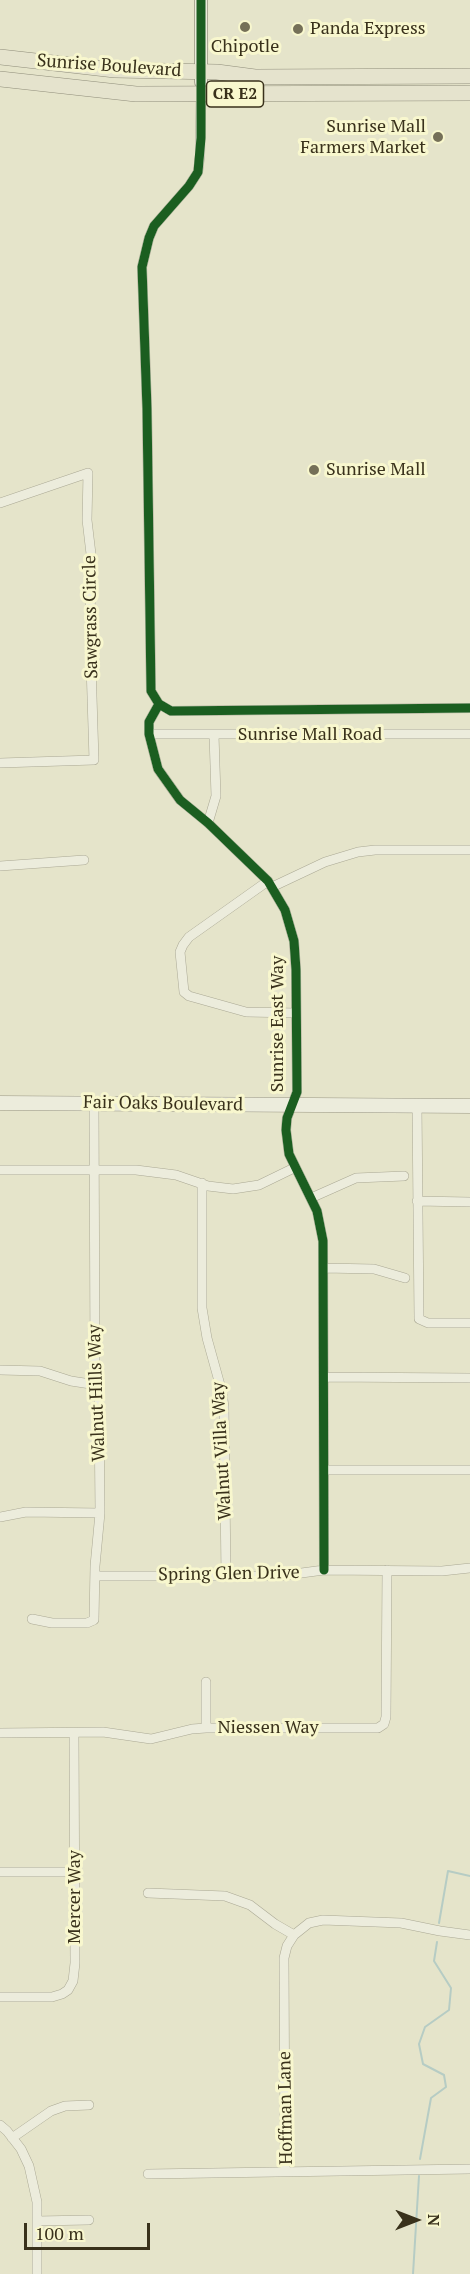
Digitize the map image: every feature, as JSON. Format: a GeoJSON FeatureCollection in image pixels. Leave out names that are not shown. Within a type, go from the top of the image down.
{"type":"FeatureCollection","features":[{"type":"Feature","properties":{"kind":"main road","name":"Sunrise Boulevard"},"geometry":{"type":"LineString","coordinates":[[0,57],[115,70],[201,83],[470,93]]}},
{"type":"Feature","properties":{"kind":"main road","name":"Sunrise Boulevard"},"geometry":{"type":"LineString","coordinates":[[0,79],[136,94],[201,83],[218,72],[255,77],[470,76]]}},
{"type":"Feature","properties":{"kind":"main road","name":"Fair Oaks Boulevard"},"geometry":{"type":"LineString","coordinates":[[0,1103],[470,1106]]}},
{"type":"Feature","properties":{"kind":"street"},"geometry":{"type":"LineString","coordinates":[[201,0],[198,172],[189,186],[154,226],[142,267],[152,691],[159,704],[171,711],[470,708]]}},
{"type":"Feature","properties":{"kind":"street","name":"Sawgrass Circle"},"geometry":{"type":"LineString","coordinates":[[0,503],[88,473],[87,520],[91,554],[90,633],[94,760],[0,763]]}},
{"type":"Feature","properties":{"kind":"street"},"geometry":{"type":"LineString","coordinates":[[149,734],[150,717],[159,704]]}},
{"type":"Feature","properties":{"kind":"street","name":"Sunrise Mall Road"},"geometry":{"type":"LineString","coordinates":[[149,734],[470,734]]}},
{"type":"Feature","properties":{"kind":"street","name":"Sunrise East Way"},"geometry":{"type":"LineString","coordinates":[[149,734],[158,769],[180,800],[208,822],[270,884],[285,910],[294,941],[297,1092],[287,1118],[286,1130],[289,1154],[294,1168],[311,1198],[321,1226],[324,1268],[324,1570]]}},
{"type":"Feature","properties":{"kind":"street"},"geometry":{"type":"LineString","coordinates":[[208,822],[216,796],[214,735]]}},
{"type":"Feature","properties":{"kind":"street"},"geometry":{"type":"LineString","coordinates":[[296,1013],[246,1012],[189,996],[184,992],[180,952],[183,945],[189,937],[270,884],[325,862],[358,852],[375,850],[470,850]]}},
{"type":"Feature","properties":{"kind":"street"},"geometry":{"type":"LineString","coordinates":[[0,866],[84,860]]}},
{"type":"Feature","properties":{"kind":"street","name":"Walnut Hills Way"},"geometry":{"type":"LineString","coordinates":[[32,1619],[52,1623],[87,1623],[94,1620],[100,1513],[95,1358],[94,1103]]}},
{"type":"Feature","properties":{"kind":"street"},"geometry":{"type":"LineString","coordinates":[[417,1106],[419,1319],[428,1323],[470,1323]]}},
{"type":"Feature","properties":{"kind":"street"},"geometry":{"type":"LineString","coordinates":[[0,1170],[156,1171],[220,1188],[247,1188],[294,1168]]}},
{"type":"Feature","properties":{"kind":"street"},"geometry":{"type":"LineString","coordinates":[[311,1198],[356,1178],[404,1176]]}},
{"type":"Feature","properties":{"kind":"street","name":"Walnut Villa Way"},"geometry":{"type":"LineString","coordinates":[[202,1183],[202,1308],[224,1407],[226,1576]]}},
{"type":"Feature","properties":{"kind":"street"},"geometry":{"type":"LineString","coordinates":[[417,1201],[470,1202]]}},
{"type":"Feature","properties":{"kind":"street"},"geometry":{"type":"LineString","coordinates":[[324,1268],[374,1269],[405,1278]]}},
{"type":"Feature","properties":{"kind":"street"},"geometry":{"type":"LineString","coordinates":[[0,1370],[40,1371],[71,1381],[97,1385]]}},
{"type":"Feature","properties":{"kind":"street"},"geometry":{"type":"LineString","coordinates":[[324,1377],[470,1378]]}},
{"type":"Feature","properties":{"kind":"street"},"geometry":{"type":"LineString","coordinates":[[325,1470],[470,1470]]}},
{"type":"Feature","properties":{"kind":"street"},"geometry":{"type":"LineString","coordinates":[[0,1517],[26,1512],[100,1513]]}},
{"type":"Feature","properties":{"kind":"street","name":"Spring Glen Drive"},"geometry":{"type":"LineString","coordinates":[[95,1576],[279,1576],[324,1570],[470,1568]]}},
{"type":"Feature","properties":{"kind":"street","name":"Niessen Way"},"geometry":{"type":"LineString","coordinates":[[0,1733],[103,1731],[151,1739],[206,1728],[378,1728],[384,1724],[386,1717],[387,1570]]}},
{"type":"Feature","properties":{"kind":"street"},"geometry":{"type":"LineString","coordinates":[[206,1683],[206,1728]]}},
{"type":"Feature","properties":{"kind":"street","name":"Mercer Way"},"geometry":{"type":"LineString","coordinates":[[0,1997],[52,1997],[68,1990],[73,1981],[75,1963],[74,1733]]}},
{"type":"Feature","properties":{"kind":"street"},"geometry":{"type":"LineString","coordinates":[[0,1872],[75,1872]]}},
{"type":"Feature","properties":{"kind":"street"},"geometry":{"type":"LineString","coordinates":[[148,1893],[225,1896],[250,1905],[294,1935],[309,1923],[323,1920],[401,1923],[470,1935]]}},
{"type":"Feature","properties":{"kind":"street","name":"Hoffman Lane"},"geometry":{"type":"LineString","coordinates":[[294,1935],[287,1946],[284,1958],[285,2172],[470,2169]]}},
{"type":"Feature","properties":{"kind":"street"},"geometry":{"type":"LineString","coordinates":[[12,2138],[51,2111],[65,2106],[89,2105]]}},
{"type":"Feature","properties":{"kind":"street"},"geometry":{"type":"LineString","coordinates":[[0,2125],[12,2138],[29,2166],[35,2188],[37,2274]]}},
{"type":"Feature","properties":{"kind":"street"},"geometry":{"type":"LineString","coordinates":[[148,2174],[285,2172]]}},
{"type":"Feature","properties":{"kind":"street"},"geometry":{"type":"LineString","coordinates":[[37,2221],[89,2220]]}},
{"type":"Feature","properties":{"kind":"waterway"},"geometry":{"type":"LineString","coordinates":[[439,1923],[448,1871],[470,1876]]}},
{"type":"Feature","properties":{"kind":"waterway"},"geometry":{"type":"LineString","coordinates":[[420,2159],[431,2098],[446,2087],[444,2075],[423,2064],[419,2044],[425,2027],[449,2010],[451,1988],[434,1961],[437,1942]]}},
{"type":"Feature","properties":{"kind":"waterway"},"geometry":{"type":"LineString","coordinates":[[413,2274],[419,2176]]}},
{"type":"Feature","properties":{"kind":"cycle path"},"geometry":{"type":"LineString","coordinates":[[201,0],[201,138],[198,172],[189,186],[154,226],[142,267],[147,409],[151,691],[159,704],[171,711],[470,708]]}},
{"type":"Feature","properties":{"kind":"cycle path"},"geometry":{"type":"LineString","coordinates":[[159,704],[149,722],[149,734],[158,769],[180,800],[208,823],[268,881],[285,910],[294,941],[297,1092],[287,1118],[286,1130],[289,1154],[317,1211],[323,1241],[324,1570]]}},
{"type":"Feature","properties":{"kind":"place","name":"Chipotle"},"geometry":{"type":"Point","coordinates":[245,27]}},
{"type":"Feature","properties":{"kind":"place","name":"Panda Express"},"geometry":{"type":"Point","coordinates":[298,29]}},
{"type":"Feature","properties":{"kind":"place","name":"Sunrise Mall Farmers Market"},"geometry":{"type":"Point","coordinates":[438,137]}},
{"type":"Feature","properties":{"kind":"place","name":"Sunrise Mall"},"geometry":{"type":"Point","coordinates":[314,470]}}]}
